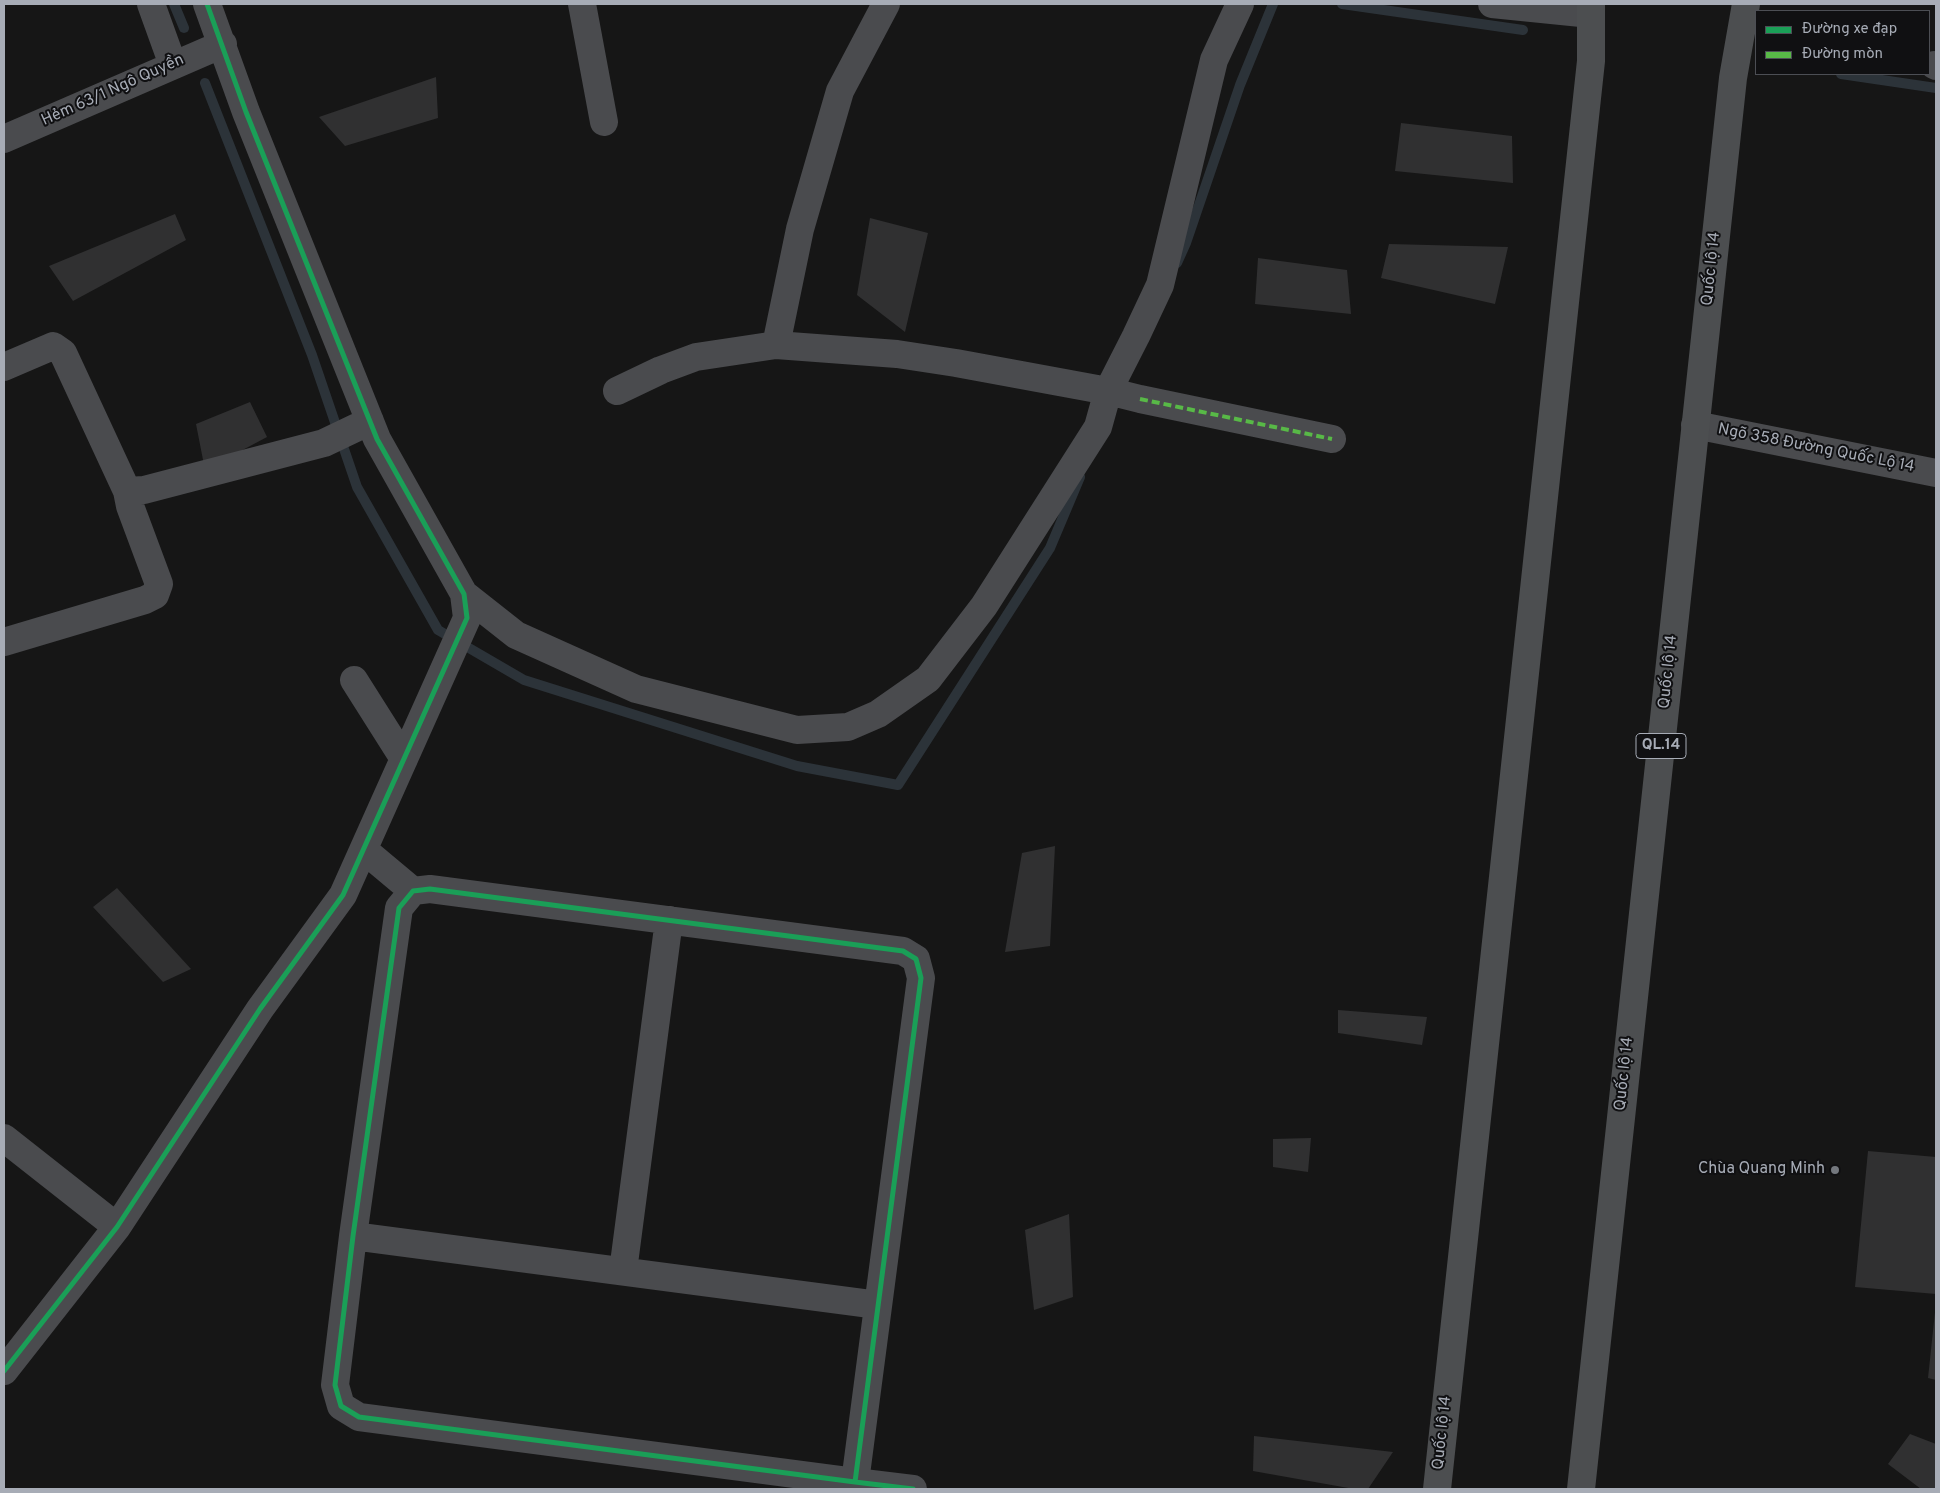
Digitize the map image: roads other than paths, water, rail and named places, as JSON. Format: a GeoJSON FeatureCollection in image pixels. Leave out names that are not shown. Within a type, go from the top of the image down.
{"type":"FeatureCollection","features":[{"type":"Feature","properties":{"kind":"highway","name":"Quốc lộ 14"},"geometry":{"type":"LineString","coordinates":[[1581,1489],[1733,78],[1746,4]]}},
{"type":"Feature","properties":{"kind":"highway","name":"Quốc lộ 14"},"geometry":{"type":"LineString","coordinates":[[1437,1489],[1590,71],[1591,9]]}},
{"type":"Feature","properties":{"kind":"street"},"geometry":{"type":"LineString","coordinates":[[151,4],[173,65]]}},
{"type":"Feature","properties":{"kind":"street"},"geometry":{"type":"LineString","coordinates":[[207,4],[360,426],[377,439],[464,594],[516,636],[636,689],[797,730],[848,727],[878,714],[928,679],[984,606],[1098,427],[1108,391],[1160,285],[1214,60],[1240,4]]}},
{"type":"Feature","properties":{"kind":"street"},"geometry":{"type":"LineString","coordinates":[[582,4],[604,122]]}},
{"type":"Feature","properties":{"kind":"street"},"geometry":{"type":"LineString","coordinates":[[776,345],[800,229],[840,91],[886,4]]}},
{"type":"Feature","properties":{"kind":"street"},"geometry":{"type":"LineString","coordinates":[[1492,4],[1591,9]]}},
{"type":"Feature","properties":{"kind":"street","name":"Hẻm 63/1 Ngô Quyền"},"geometry":{"type":"LineString","coordinates":[[4,139],[223,44]]}},
{"type":"Feature","properties":{"kind":"street"},"geometry":{"type":"LineString","coordinates":[[617,391],[660,370],[696,357],[776,345],[898,354],[1014,373],[1332,439]]}},
{"type":"Feature","properties":{"kind":"street"},"geometry":{"type":"LineString","coordinates":[[4,367],[53,346],[63,353],[126,491],[159,584],[155,595],[145,600],[4,642]]}},
{"type":"Feature","properties":{"kind":"street","name":"Ngõ 358 Đường Quốc Lộ 14"},"geometry":{"type":"LineString","coordinates":[[1695,425],[1936,473]]}},
{"type":"Feature","properties":{"kind":"street"},"geometry":{"type":"LineString","coordinates":[[126,491],[144,490],[324,442],[360,426]]}},
{"type":"Feature","properties":{"kind":"street"},"geometry":{"type":"LineString","coordinates":[[4,1371],[117,1227],[260,1009],[343,895],[463,628],[467,618],[464,594]]}},
{"type":"Feature","properties":{"kind":"street"},"geometry":{"type":"LineString","coordinates":[[354,680],[404,760]]}},
{"type":"Feature","properties":{"kind":"street"},"geometry":{"type":"LineString","coordinates":[[364,850],[413,891]]}},
{"type":"Feature","properties":{"kind":"street"},"geometry":{"type":"LineString","coordinates":[[855,1482],[921,978],[916,959],[902,950],[430,889],[413,891],[399,908],[353,1236],[335,1385],[341,1406],[359,1416],[855,1482],[913,1489]]}},
{"type":"Feature","properties":{"kind":"street"},"geometry":{"type":"LineString","coordinates":[[623,1271],[668,920]]}},
{"type":"Feature","properties":{"kind":"street"},"geometry":{"type":"LineString","coordinates":[[4,1138],[117,1227]]}},
{"type":"Feature","properties":{"kind":"street"},"geometry":{"type":"LineString","coordinates":[[353,1236],[878,1305]]}},
{"type":"Feature","properties":{"kind":"waterway"},"geometry":{"type":"LineString","coordinates":[[174,4],[184,28]]}},
{"type":"Feature","properties":{"kind":"waterway"},"geometry":{"type":"LineString","coordinates":[[1177,263],[1186,243],[1240,85],[1273,4]]}},
{"type":"Feature","properties":{"kind":"waterway"},"geometry":{"type":"LineString","coordinates":[[1342,4],[1523,30]]}},
{"type":"Feature","properties":{"kind":"waterway"},"geometry":{"type":"LineString","coordinates":[[1848,75],[1936,88]]}},
{"type":"Feature","properties":{"kind":"waterway"},"geometry":{"type":"LineString","coordinates":[[205,83],[312,355],[357,487],[438,630],[524,680],[797,766],[898,785],[1050,548],[1080,477]]}},
{"type":"Feature","properties":{"kind":"place","name":"Chùa Quang Minh"},"geometry":{"type":"Point","coordinates":[1835,1170]}}]}
